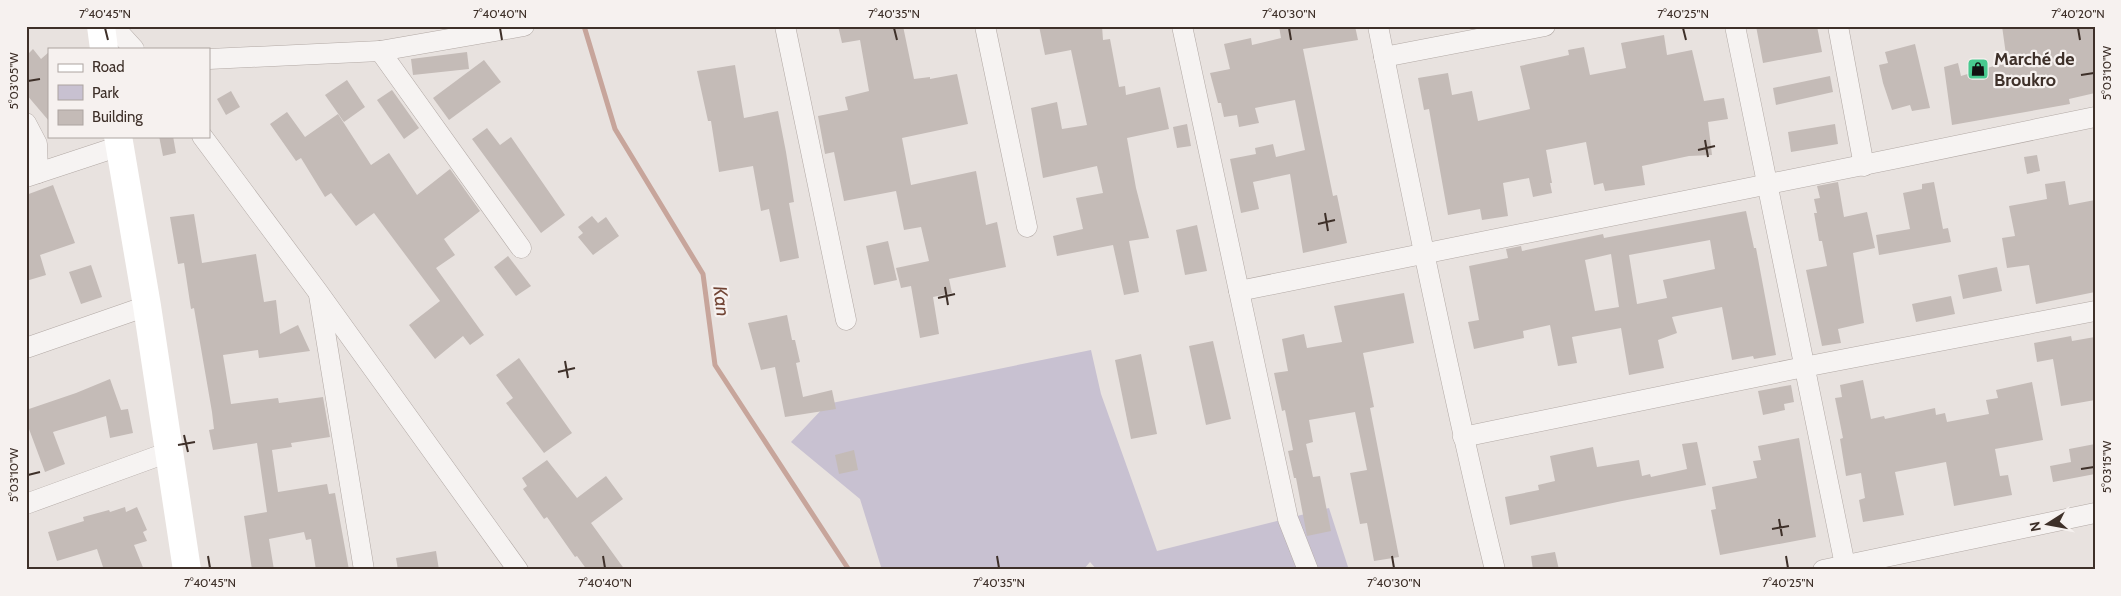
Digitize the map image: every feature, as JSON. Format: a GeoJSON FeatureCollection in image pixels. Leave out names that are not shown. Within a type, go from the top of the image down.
{"type":"FeatureCollection","features":[{"type":"Feature","properties":{"kind":"street"},"geometry":{"type":"LineString","coordinates":[[101,26],[104,48]]}},
{"type":"Feature","properties":{"kind":"street"},"geometry":{"type":"LineString","coordinates":[[113,26],[133,48]]}},
{"type":"Feature","properties":{"kind":"street"},"geometry":{"type":"LineString","coordinates":[[210,59],[380,51],[524,26]]}},
{"type":"Feature","properties":{"kind":"street"},"geometry":{"type":"LineString","coordinates":[[786,26],[846,320]]}},
{"type":"Feature","properties":{"kind":"street"},"geometry":{"type":"LineString","coordinates":[[985,26],[1026,227]]}},
{"type":"Feature","properties":{"kind":"street"},"geometry":{"type":"LineString","coordinates":[[1182,26],[1288,519],[1308,570]]}},
{"type":"Feature","properties":{"kind":"street"},"geometry":{"type":"LineString","coordinates":[[1378,26],[1423,254],[1495,570]]}},
{"type":"Feature","properties":{"kind":"street"},"geometry":{"type":"LineString","coordinates":[[1384,57],[1546,26]]}},
{"type":"Feature","properties":{"kind":"street"},"geometry":{"type":"LineString","coordinates":[[1735,26],[1846,567]]}},
{"type":"Feature","properties":{"kind":"street"},"geometry":{"type":"LineString","coordinates":[[1838,26],[1864,166]]}},
{"type":"Feature","properties":{"kind":"street"},"geometry":{"type":"LineString","coordinates":[[380,51],[521,248]]}},
{"type":"Feature","properties":{"kind":"street"},"geometry":{"type":"LineString","coordinates":[[1239,291],[1768,183],[1864,166],[2095,117]]}},
{"type":"Feature","properties":{"kind":"street"},"geometry":{"type":"LineString","coordinates":[[26,123],[37,144],[32,175]]}},
{"type":"Feature","properties":{"kind":"street"},"geometry":{"type":"LineString","coordinates":[[203,138],[318,292],[518,570]]}},
{"type":"Feature","properties":{"kind":"street"},"geometry":{"type":"LineString","coordinates":[[32,175],[119,141],[147,306],[187,570]]}},
{"type":"Feature","properties":{"kind":"street"},"geometry":{"type":"LineString","coordinates":[[318,292],[364,570]]}},
{"type":"Feature","properties":{"kind":"street"},"geometry":{"type":"LineString","coordinates":[[26,348],[80,331],[147,306]]}},
{"type":"Feature","properties":{"kind":"street"},"geometry":{"type":"LineString","coordinates":[[1463,436],[1804,367],[2095,311]]}},
{"type":"Feature","properties":{"kind":"street"},"geometry":{"type":"LineString","coordinates":[[26,504],[169,452]]}},
{"type":"Feature","properties":{"kind":"street"},"geometry":{"type":"LineString","coordinates":[[1824,570],[1846,567],[2095,513]]}},
{"type":"Feature","properties":{"kind":"green space"},"geometry":{"type":"Polygon","coordinates":[[[1091,350],[1101,394],[1157,551],[1329,508],[1349,570],[1097,570],[1090,562],[1083,570],[882,570],[860,499],[791,442],[827,404],[1091,350]]]}},
{"type":"Feature","properties":{"kind":"building"},"geometry":{"type":"Polygon","coordinates":[[[838,26],[903,26],[914,79],[930,77],[930,79],[957,74],[968,124],[902,138],[911,185],[976,171],[986,225],[997,222],[1006,267],[949,279],[952,293],[933,297],[939,334],[920,338],[911,286],[901,288],[896,268],[929,261],[921,227],[904,230],[896,191],[844,201],[834,152],[825,154],[818,116],[848,110],[845,97],[869,91],[860,40],[842,43],[838,26]]]}},
{"type":"Feature","properties":{"kind":"building"},"geometry":{"type":"Polygon","coordinates":[[[1039,26],[1102,26],[1103,40],[1110,39],[1119,87],[1125,86],[1126,95],[1160,87],[1169,129],[1127,138],[1136,188],[1149,238],[1129,241],[1139,292],[1124,295],[1113,245],[1057,256],[1053,236],[1083,229],[1076,198],[1103,193],[1097,166],[1043,178],[1031,108],[1057,102],[1062,129],[1087,125],[1071,50],[1045,55],[1039,26]]]}},
{"type":"Feature","properties":{"kind":"building"},"geometry":{"type":"Polygon","coordinates":[[[1279,26],[1355,26],[1358,40],[1303,49],[1333,196],[1337,195],[1347,243],[1303,253],[1290,174],[1253,182],[1259,209],[1241,213],[1230,159],[1256,154],[1255,148],[1273,144],[1276,157],[1305,150],[1295,100],[1255,108],[1259,123],[1239,127],[1237,115],[1224,117],[1210,73],[1230,69],[1224,44],[1251,38],[1252,45],[1281,38],[1279,26]]]}},
{"type":"Feature","properties":{"kind":"building"},"geometry":{"type":"Polygon","coordinates":[[[1756,26],[1817,26],[1822,52],[1763,63],[1756,26]]]}},
{"type":"Feature","properties":{"kind":"building"},"geometry":{"type":"Polygon","coordinates":[[[2002,26],[2095,26],[2095,93],[2069,99],[2070,104],[1952,125],[1944,67],[1958,63],[1961,76],[2007,62],[2002,26]]]}},
{"type":"Feature","properties":{"kind":"building"},"geometry":{"type":"Polygon","coordinates":[[[1664,35],[1667,55],[1692,50],[1704,101],[1724,98],[1728,119],[1708,122],[1712,155],[1689,156],[1642,166],[1645,185],[1605,191],[1603,183],[1594,185],[1586,142],[1546,150],[1552,193],[1533,197],[1529,178],[1503,183],[1508,216],[1482,220],[1480,209],[1448,215],[1429,109],[1424,110],[1418,78],[1448,73],[1452,95],[1472,91],[1478,121],[1530,109],[1520,66],[1569,55],[1568,50],[1584,47],[1590,75],[1626,68],[1621,43],[1664,35]]]}},
{"type":"Feature","properties":{"kind":"building"},"geometry":{"type":"Polygon","coordinates":[[[1915,44],[1930,108],[1912,111],[1910,105],[1892,110],[1879,65],[1888,63],[1885,52],[1915,44]]]}},
{"type":"Feature","properties":{"kind":"building"},"geometry":{"type":"Polygon","coordinates":[[[33,49],[41,59],[48,53],[48,120],[26,94],[26,56],[33,49]]]}},
{"type":"Feature","properties":{"kind":"building"},"geometry":{"type":"Polygon","coordinates":[[[467,52],[469,69],[413,75],[411,59],[467,52]]]}},
{"type":"Feature","properties":{"kind":"building"},"geometry":{"type":"Polygon","coordinates":[[[484,60],[501,82],[449,120],[433,98],[484,60]]]}},
{"type":"Feature","properties":{"kind":"building"},"geometry":{"type":"Polygon","coordinates":[[[735,65],[744,118],[778,111],[794,202],[789,203],[799,258],[780,262],[769,209],[761,211],[753,166],[719,172],[711,121],[708,121],[697,71],[735,65]]]}},
{"type":"Feature","properties":{"kind":"building"},"geometry":{"type":"Polygon","coordinates":[[[1830,76],[1833,92],[1776,105],[1773,88],[1830,76]]]}},
{"type":"Feature","properties":{"kind":"building"},"geometry":{"type":"Polygon","coordinates":[[[347,80],[365,107],[344,122],[325,95],[347,80]]]}},
{"type":"Feature","properties":{"kind":"building"},"geometry":{"type":"Polygon","coordinates":[[[392,90],[419,128],[404,139],[377,100],[392,90]]]}},
{"type":"Feature","properties":{"kind":"building"},"geometry":{"type":"Polygon","coordinates":[[[231,91],[240,107],[226,115],[217,99],[231,91]]]}},
{"type":"Feature","properties":{"kind":"building"},"geometry":{"type":"Polygon","coordinates":[[[287,112],[305,137],[338,114],[371,165],[389,153],[417,195],[450,169],[480,211],[444,239],[455,255],[436,268],[484,335],[470,345],[463,336],[435,359],[409,325],[440,301],[374,213],[356,226],[331,193],[325,197],[301,158],[296,161],[270,124],[287,112]]]}},
{"type":"Feature","properties":{"kind":"building"},"geometry":{"type":"Polygon","coordinates":[[[1187,124],[1191,146],[1177,148],[1173,127],[1187,124]]]}},
{"type":"Feature","properties":{"kind":"building"},"geometry":{"type":"Polygon","coordinates":[[[1835,124],[1838,144],[1791,152],[1788,132],[1835,124]]]}},
{"type":"Feature","properties":{"kind":"building"},"geometry":{"type":"Polygon","coordinates":[[[487,128],[500,145],[511,137],[565,215],[541,233],[472,139],[487,128]]]}},
{"type":"Feature","properties":{"kind":"building"},"geometry":{"type":"Polygon","coordinates":[[[159,138],[173,138],[176,153],[163,156],[159,138]]]}},
{"type":"Feature","properties":{"kind":"building"},"geometry":{"type":"Polygon","coordinates":[[[2037,155],[2040,171],[2027,174],[2024,157],[2037,155]]]}},
{"type":"Feature","properties":{"kind":"building"},"geometry":{"type":"Polygon","coordinates":[[[2065,181],[2069,205],[2095,200],[2095,292],[2036,304],[2029,265],[2007,268],[2002,238],[2015,236],[2009,206],[2047,199],[2045,184],[2065,181]]]}},
{"type":"Feature","properties":{"kind":"building"},"geometry":{"type":"Polygon","coordinates":[[[1838,182],[1844,217],[1867,212],[1875,248],[1853,253],[1864,323],[1838,329],[1841,343],[1822,346],[1806,270],[1827,266],[1822,241],[1819,241],[1814,213],[1817,213],[1814,199],[1820,198],[1817,186],[1838,182]]]}},
{"type":"Feature","properties":{"kind":"building"},"geometry":{"type":"Polygon","coordinates":[[[1934,182],[1943,229],[1948,228],[1951,242],[1879,255],[1876,235],[1910,229],[1903,193],[1922,189],[1922,184],[1934,182]]]}},
{"type":"Feature","properties":{"kind":"building"},"geometry":{"type":"Polygon","coordinates":[[[53,185],[75,243],[40,255],[46,275],[26,281],[26,195],[53,185]]]}},
{"type":"Feature","properties":{"kind":"building"},"geometry":{"type":"Polygon","coordinates":[[[1746,211],[1754,248],[1756,248],[1776,355],[1754,359],[1753,356],[1732,360],[1722,307],[1672,317],[1677,333],[1658,340],[1664,368],[1629,375],[1621,328],[1572,337],[1577,363],[1558,366],[1550,325],[1523,331],[1524,338],[1474,349],[1468,322],[1479,320],[1469,266],[1508,258],[1506,249],[1521,246],[1522,251],[1603,234],[1604,238],[1746,211]],[[1710,240],[1629,255],[1637,304],[1667,298],[1663,280],[1715,269],[1710,240]],[[1611,254],[1585,260],[1595,311],[1619,307],[1611,254]]]}},
{"type":"Feature","properties":{"kind":"building"},"geometry":{"type":"Polygon","coordinates":[[[194,214],[202,263],[256,254],[264,302],[276,300],[280,334],[298,325],[310,351],[259,358],[258,350],[223,355],[231,404],[278,398],[279,403],[323,397],[330,437],[291,443],[292,447],[272,450],[278,492],[327,484],[329,494],[335,493],[349,570],[316,570],[311,539],[306,540],[304,532],[269,539],[274,570],[252,570],[244,516],[267,512],[257,443],[213,450],[209,430],[214,429],[212,412],[194,308],[191,309],[184,263],[178,264],[170,217],[194,214]]]}},
{"type":"Feature","properties":{"kind":"building"},"geometry":{"type":"Polygon","coordinates":[[[592,216],[598,223],[606,217],[619,236],[593,255],[578,237],[583,233],[578,227],[592,216]]]}},
{"type":"Feature","properties":{"kind":"building"},"geometry":{"type":"Polygon","coordinates":[[[1197,225],[1207,271],[1185,275],[1176,230],[1197,225]]]}},
{"type":"Feature","properties":{"kind":"building"},"geometry":{"type":"Polygon","coordinates":[[[888,241],[897,280],[874,285],[866,246],[888,241]]]}},
{"type":"Feature","properties":{"kind":"building"},"geometry":{"type":"Polygon","coordinates":[[[508,256],[531,286],[516,296],[494,267],[508,256]]]}},
{"type":"Feature","properties":{"kind":"building"},"geometry":{"type":"Polygon","coordinates":[[[91,265],[102,297],[81,304],[69,272],[91,265]]]}},
{"type":"Feature","properties":{"kind":"building"},"geometry":{"type":"Polygon","coordinates":[[[1997,267],[2002,291],[1963,299],[1958,275],[1997,267]]]}},
{"type":"Feature","properties":{"kind":"building"},"geometry":{"type":"Polygon","coordinates":[[[1404,293],[1414,343],[1363,353],[1374,407],[1370,408],[1399,557],[1374,561],[1367,523],[1360,524],[1350,473],[1367,470],[1355,412],[1309,420],[1313,442],[1306,444],[1313,477],[1320,476],[1331,531],[1307,536],[1296,478],[1294,478],[1288,451],[1293,450],[1285,410],[1282,411],[1274,373],[1288,371],[1282,339],[1304,334],[1307,348],[1342,342],[1334,306],[1404,293]]]}},
{"type":"Feature","properties":{"kind":"building"},"geometry":{"type":"Polygon","coordinates":[[[1951,296],[1955,314],[1916,322],[1912,304],[1951,296]]]}},
{"type":"Feature","properties":{"kind":"building"},"geometry":{"type":"Polygon","coordinates":[[[787,315],[792,340],[795,340],[800,362],[796,363],[803,397],[832,390],[836,409],[785,417],[775,367],[761,370],[748,323],[787,315]]]}},
{"type":"Feature","properties":{"kind":"building"},"geometry":{"type":"Polygon","coordinates":[[[2071,336],[2072,341],[2095,337],[2095,400],[2061,406],[2053,359],[2037,362],[2034,343],[2071,336]]]}},
{"type":"Feature","properties":{"kind":"building"},"geometry":{"type":"Polygon","coordinates":[[[1213,341],[1231,419],[1206,425],[1189,346],[1213,341]]]}},
{"type":"Feature","properties":{"kind":"building"},"geometry":{"type":"Polygon","coordinates":[[[1141,354],[1157,434],[1131,439],[1115,360],[1141,354]]]}},
{"type":"Feature","properties":{"kind":"building"},"geometry":{"type":"Polygon","coordinates":[[[519,358],[572,433],[544,453],[506,403],[513,398],[496,375],[519,358]]]}},
{"type":"Feature","properties":{"kind":"building"},"geometry":{"type":"Polygon","coordinates":[[[110,379],[121,410],[128,409],[133,433],[110,438],[106,416],[53,432],[65,464],[45,472],[26,421],[26,410],[110,379]]]}},
{"type":"Feature","properties":{"kind":"building"},"geometry":{"type":"Polygon","coordinates":[[[1863,380],[1871,419],[1884,416],[1885,419],[1935,408],[1936,415],[1945,413],[1947,422],[1989,414],[1986,400],[1998,398],[1996,390],[2032,382],[2043,440],[1995,449],[2000,476],[2008,475],[2012,495],[1954,506],[1946,462],[1895,472],[1904,515],[1863,522],[1859,500],[1865,498],[1861,473],[1846,476],[1840,439],[1843,438],[1835,398],[1842,397],[1840,385],[1863,380]]]}},
{"type":"Feature","properties":{"kind":"building"},"geometry":{"type":"Polygon","coordinates":[[[1791,385],[1794,402],[1784,404],[1785,410],[1763,415],[1758,391],[1791,385]]]}},
{"type":"Feature","properties":{"kind":"building"},"geometry":{"type":"Polygon","coordinates":[[[1799,438],[1816,537],[1720,555],[1711,510],[1716,509],[1712,487],[1757,478],[1753,461],[1761,460],[1758,446],[1799,438]]]}},
{"type":"Feature","properties":{"kind":"building"},"geometry":{"type":"Polygon","coordinates":[[[1697,442],[1706,485],[1510,525],[1505,497],[1539,490],[1538,485],[1555,481],[1550,456],[1593,447],[1597,467],[1639,460],[1642,476],[1650,474],[1651,477],[1687,469],[1682,444],[1697,442]]]}},
{"type":"Feature","properties":{"kind":"building"},"geometry":{"type":"Polygon","coordinates":[[[2095,444],[2095,474],[2053,482],[2050,466],[2071,462],[2069,449],[2095,444]]]}},
{"type":"Feature","properties":{"kind":"building"},"geometry":{"type":"Polygon","coordinates":[[[854,450],[858,470],[839,474],[835,455],[854,450]]]}},
{"type":"Feature","properties":{"kind":"building"},"geometry":{"type":"Polygon","coordinates":[[[547,460],[577,498],[606,476],[623,499],[591,523],[625,570],[587,570],[577,556],[575,557],[547,517],[544,519],[523,489],[527,486],[522,478],[547,460]]]}},
{"type":"Feature","properties":{"kind":"building"},"geometry":{"type":"Polygon","coordinates":[[[125,507],[126,512],[137,507],[147,530],[143,532],[147,541],[134,545],[144,570],[104,570],[97,549],[57,561],[48,532],[84,521],[83,517],[125,507]]]}},
{"type":"Feature","properties":{"kind":"building"},"geometry":{"type":"Polygon","coordinates":[[[436,551],[439,570],[398,570],[396,558],[436,551]]]}},
{"type":"Feature","properties":{"kind":"building"},"geometry":{"type":"Polygon","coordinates":[[[1555,552],[1559,570],[1533,570],[1531,556],[1555,552]]]}},
{"type":"Feature","properties":{"kind":"waterway","name":"Kan"},"geometry":{"type":"LineString","coordinates":[[584,26],[615,129],[703,274],[715,365],[849,570]]}},
{"type":"Feature","properties":{"kind":"place","name":"Marché de Broukro"},"geometry":{"type":"Point","coordinates":[1978,69]}}]}
